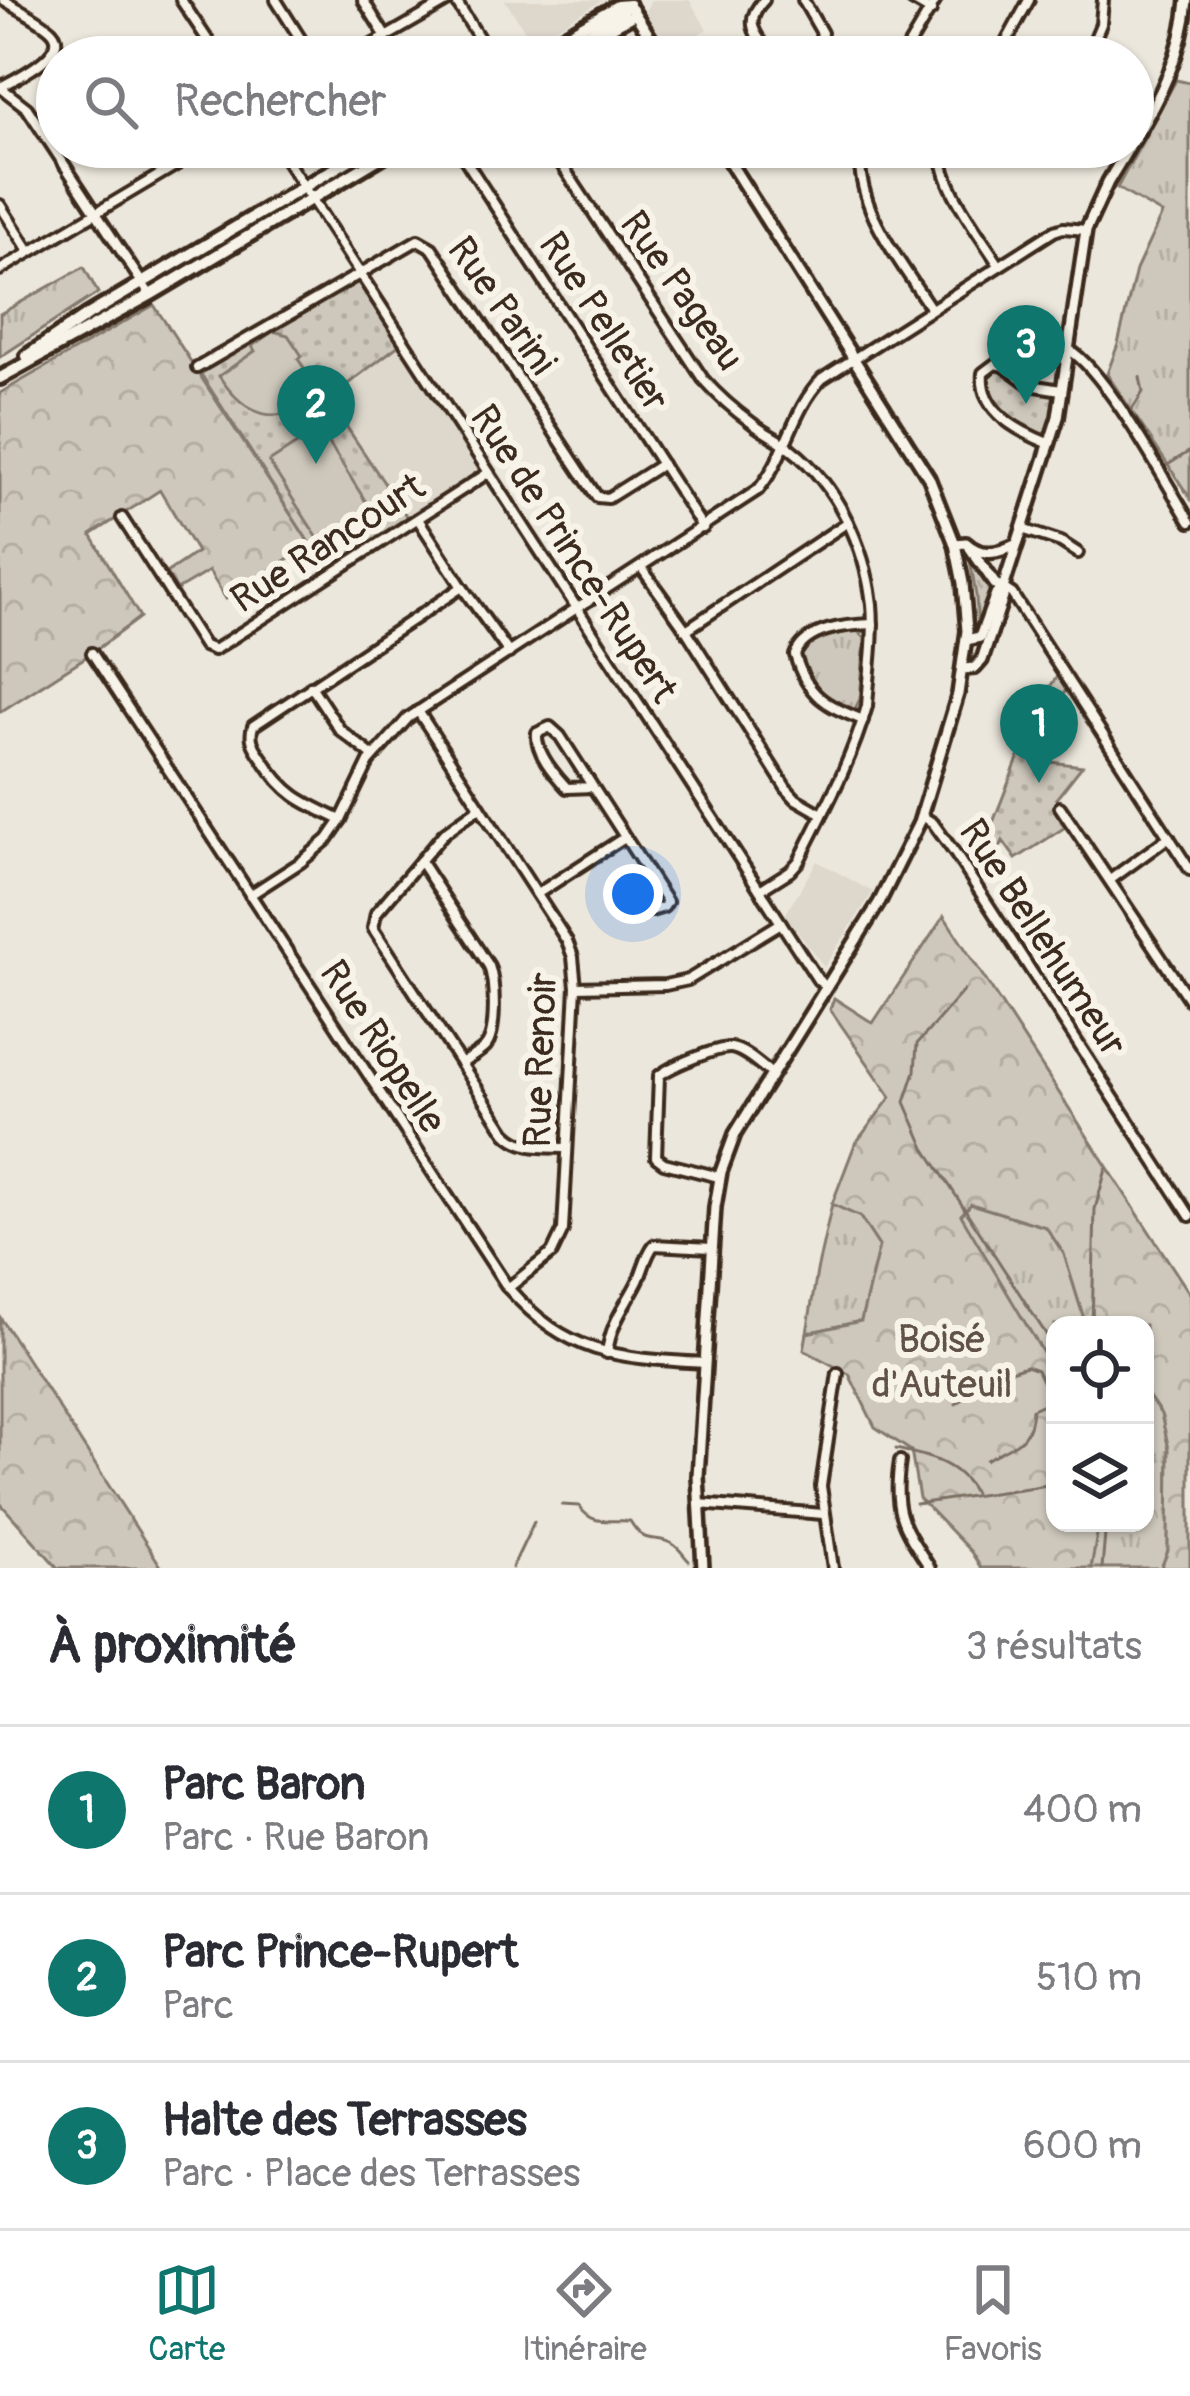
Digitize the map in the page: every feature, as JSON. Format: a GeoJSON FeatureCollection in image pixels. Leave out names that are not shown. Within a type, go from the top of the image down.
{"type":"FeatureCollection","features":[{"type":"Feature","properties":{"kind":"main road"},"geometry":{"type":"LineString","coordinates":[[566,36],[617,6],[632,5]]}},
{"type":"Feature","properties":{"kind":"main road"},"geometry":{"type":"LineString","coordinates":[[586,36],[632,5]]}},
{"type":"Feature","properties":{"kind":"main road"},"geometry":{"type":"LineString","coordinates":[[0,377],[66,328],[334,168]]}},
{"type":"Feature","properties":{"kind":"main road"},"geometry":{"type":"LineString","coordinates":[[0,377],[150,295],[363,168]]}},
{"type":"Feature","properties":{"kind":"street"},"geometry":{"type":"LineString","coordinates":[[4,0],[54,36]]}},
{"type":"Feature","properties":{"kind":"street"},"geometry":{"type":"LineString","coordinates":[[181,0],[205,36]]}},
{"type":"Feature","properties":{"kind":"street"},"geometry":{"type":"LineString","coordinates":[[276,0],[299,36]]}},
{"type":"Feature","properties":{"kind":"street"},"geometry":{"type":"LineString","coordinates":[[363,0],[385,36]]}},
{"type":"Feature","properties":{"kind":"street"},"geometry":{"type":"LineString","coordinates":[[388,36],[452,0],[476,36]]}},
{"type":"Feature","properties":{"kind":"street"},"geometry":{"type":"LineString","coordinates":[[758,36],[751,22],[764,0]]}},
{"type":"Feature","properties":{"kind":"street"},"geometry":{"type":"LineString","coordinates":[[803,0],[821,36]]}},
{"type":"Feature","properties":{"kind":"street"},"geometry":{"type":"LineString","coordinates":[[912,0],[931,11]]}},
{"type":"Feature","properties":{"kind":"street"},"geometry":{"type":"LineString","coordinates":[[915,36],[936,0]]}},
{"type":"Feature","properties":{"kind":"street"},"geometry":{"type":"LineString","coordinates":[[1009,36],[1029,0]]}},
{"type":"Feature","properties":{"kind":"street"},"geometry":{"type":"LineString","coordinates":[[1095,36],[1103,0]]}},
{"type":"Feature","properties":{"kind":"street"},"geometry":{"type":"LineString","coordinates":[[1154,103],[1180,43],[1187,0]]}},
{"type":"Feature","properties":{"kind":"street"},"geometry":{"type":"LineString","coordinates":[[632,5],[650,36]]}},
{"type":"Feature","properties":{"kind":"street"},"geometry":{"type":"LineString","coordinates":[[36,64],[1,87],[36,119]]}},
{"type":"Feature","properties":{"kind":"street"},"geometry":{"type":"LineString","coordinates":[[69,168],[150,295]]}},
{"type":"Feature","properties":{"kind":"street"},"geometry":{"type":"LineString","coordinates":[[0,270],[171,168]]}},
{"type":"Feature","properties":{"kind":"street","name":"Rue de Prince-Rupert"},"geometry":{"type":"LineString","coordinates":[[291,168],[650,724],[827,987]]}},
{"type":"Feature","properties":{"kind":"street","name":"Rue Pelletier"},"geometry":{"type":"LineString","coordinates":[[471,168],[703,528]]}},
{"type":"Feature","properties":{"kind":"street","name":"Rue Pageau"},"geometry":{"type":"LineString","coordinates":[[564,168],[703,380],[785,445],[829,490],[848,522],[866,569],[872,624],[863,720],[799,861],[760,890]]}},
{"type":"Feature","properties":{"kind":"street"},"geometry":{"type":"LineString","coordinates":[[703,1568],[698,1504],[719,1177],[735,1134],[880,903],[922,816],[950,723],[966,640],[956,544],[926,471],[737,168]]}},
{"type":"Feature","properties":{"kind":"street"},"geometry":{"type":"LineString","coordinates":[[859,168],[869,212],[931,309]]}},
{"type":"Feature","properties":{"kind":"street"},"geometry":{"type":"LineString","coordinates":[[942,168],[999,265]]}},
{"type":"Feature","properties":{"kind":"street"},"geometry":{"type":"LineString","coordinates":[[963,669],[975,668],[983,656],[1050,444],[1086,230],[1116,168]]}},
{"type":"Feature","properties":{"kind":"street"},"geometry":{"type":"LineString","coordinates":[[0,205],[31,252]]}},
{"type":"Feature","properties":{"kind":"street"},"geometry":{"type":"LineString","coordinates":[[250,895],[328,839],[373,756],[401,724],[758,490],[812,390],[826,376],[1054,231],[1086,230]]}},
{"type":"Feature","properties":{"kind":"street","name":"Rue Parini"},"geometry":{"type":"LineString","coordinates":[[197,368],[418,239],[432,248],[597,496],[608,498],[662,464]]}},
{"type":"Feature","properties":{"kind":"street"},"geometry":{"type":"LineString","coordinates":[[1067,348],[1105,386],[1190,522]]}},
{"type":"Feature","properties":{"kind":"street"},"geometry":{"type":"LineString","coordinates":[[1050,444],[1005,422],[983,391],[983,373],[995,364],[1030,385],[1061,390]]}},
{"type":"Feature","properties":{"kind":"street","name":"Rue Rancourt"},"geometry":{"type":"LineString","coordinates":[[122,518],[204,646],[214,650],[488,472]]}},
{"type":"Feature","properties":{"kind":"street"},"geometry":{"type":"LineString","coordinates":[[418,519],[509,653]]}},
{"type":"Feature","properties":{"kind":"street"},"geometry":{"type":"LineString","coordinates":[[686,630],[848,522]]}},
{"type":"Feature","properties":{"kind":"street"},"geometry":{"type":"LineString","coordinates":[[1022,530],[1061,542],[1078,553]]}},
{"type":"Feature","properties":{"kind":"street"},"geometry":{"type":"LineString","coordinates":[[956,544],[965,543],[995,584],[1013,596],[1190,870]]}},
{"type":"Feature","properties":{"kind":"street"},"geometry":{"type":"LineString","coordinates":[[970,548],[994,553],[1018,544]]}},
{"type":"Feature","properties":{"kind":"street"},"geometry":{"type":"LineString","coordinates":[[641,567],[786,788],[822,814]]}},
{"type":"Feature","properties":{"kind":"street"},"geometry":{"type":"LineString","coordinates":[[341,820],[287,792],[252,743],[253,726],[462,587]]}},
{"type":"Feature","properties":{"kind":"street"},"geometry":{"type":"LineString","coordinates":[[966,640],[980,637],[996,594],[1003,588]]}},
{"type":"Feature","properties":{"kind":"street"},"geometry":{"type":"LineString","coordinates":[[863,720],[828,707],[795,655],[800,644],[820,633],[872,624]]}},
{"type":"Feature","properties":{"kind":"street","name":"Rue Riopelle"},"geometry":{"type":"LineString","coordinates":[[92,652],[508,1288],[529,1311],[583,1346],[628,1358],[705,1363]]}},
{"type":"Feature","properties":{"kind":"street"},"geometry":{"type":"LineString","coordinates":[[311,686],[340,730],[373,756]]}},
{"type":"Feature","properties":{"kind":"street","name":"Rue Renoir"},"geometry":{"type":"LineString","coordinates":[[418,711],[571,950],[576,987],[560,1239],[552,1253],[508,1288]]}},
{"type":"Feature","properties":{"kind":"street"},"geometry":{"type":"LineString","coordinates":[[592,787],[568,788],[537,745],[537,733],[554,729],[625,837],[655,886]]}},
{"type":"Feature","properties":{"kind":"street"},"geometry":{"type":"LineString","coordinates":[[480,807],[443,833],[374,917],[376,933],[512,1139],[525,1145],[567,1148]]}},
{"type":"Feature","properties":{"kind":"street"},"geometry":{"type":"LineString","coordinates":[[1060,807],[1190,1001]]}},
{"type":"Feature","properties":{"kind":"street","name":"Rue Bellehumeur"},"geometry":{"type":"LineString","coordinates":[[922,816],[933,823],[956,855],[1190,1216]]}},
{"type":"Feature","properties":{"kind":"street"},"geometry":{"type":"LineString","coordinates":[[537,894],[625,837]]}},
{"type":"Feature","properties":{"kind":"street"},"geometry":{"type":"LineString","coordinates":[[1110,880],[1169,837]]}},
{"type":"Feature","properties":{"kind":"street"},"geometry":{"type":"LineString","coordinates":[[420,862],[493,979],[491,1037],[461,1064]]}},
{"type":"Feature","properties":{"kind":"street"},"geometry":{"type":"LineString","coordinates":[[576,987],[688,980],[781,922]]}},
{"type":"Feature","properties":{"kind":"street"},"geometry":{"type":"LineString","coordinates":[[719,1177],[656,1157],[659,1076],[728,1048],[742,1052],[772,1074]]}},
{"type":"Feature","properties":{"kind":"street"},"geometry":{"type":"LineString","coordinates":[[607,1353],[616,1316],[654,1245],[712,1248]]}},
{"type":"Feature","properties":{"kind":"street"},"geometry":{"type":"LineString","coordinates":[[833,1568],[823,1514],[823,1468],[838,1372]]}},
{"type":"Feature","properties":{"kind":"street"},"geometry":{"type":"LineString","coordinates":[[900,1461],[899,1513],[930,1568]]}},
{"type":"Feature","properties":{"kind":"street"},"geometry":{"type":"LineString","coordinates":[[698,1504],[823,1514]]}},
{"type":"Feature","properties":{"kind":"shaded area"},"geometry":{"type":"Polygon","coordinates":[[[505,0],[603,0],[542,36],[528,36],[505,0]]]}},
{"type":"Feature","properties":{"kind":"shaded area"},"geometry":{"type":"Polygon","coordinates":[[[651,0],[689,0],[707,29],[696,36],[661,36],[645,11],[651,0]]]}},
{"type":"Feature","properties":{"kind":"shaded area"},"geometry":{"type":"Polygon","coordinates":[[[403,342],[488,472],[411,523],[328,399],[403,342]]]}},
{"type":"Feature","properties":{"kind":"shaded area"},"geometry":{"type":"Polygon","coordinates":[[[817,861],[873,892],[824,967],[785,915],[817,861]]]}},
{"type":"Feature","properties":{"kind":"green space"},"geometry":{"type":"Polygon","coordinates":[[[1176,80],[1190,83],[1190,498],[1107,374],[1136,270],[1162,214],[1117,188],[1128,168],[1154,168],[1154,120],[1176,80]]]}},
{"type":"Feature","properties":{"kind":"green space"},"geometry":{"type":"Polygon","coordinates":[[[84,267],[98,293],[0,357],[0,314],[84,267]]]}},
{"type":"Feature","properties":{"kind":"green space"},"geometry":{"type":"Polygon","coordinates":[[[359,273],[403,342],[328,399],[411,523],[330,575],[197,368],[359,273]]]}},
{"type":"Feature","properties":{"kind":"green space"},"geometry":{"type":"Polygon","coordinates":[[[154,305],[310,544],[226,599],[209,571],[177,590],[166,573],[197,552],[160,490],[91,535],[140,617],[0,712],[0,393],[154,305]]]}},
{"type":"Feature","properties":{"kind":"green space"},"geometry":{"type":"Polygon","coordinates":[[[273,331],[288,335],[319,398],[276,415],[251,409],[219,376],[255,351],[252,346],[273,331]]]}},
{"type":"Feature","properties":{"kind":"green space"},"geometry":{"type":"Polygon","coordinates":[[[995,364],[1020,379],[1061,390],[1050,444],[1015,426],[996,409],[983,373],[995,364]]]}},
{"type":"Feature","properties":{"kind":"green space"},"geometry":{"type":"Polygon","coordinates":[[[320,429],[378,521],[328,554],[269,462],[320,429]]]}},
{"type":"Feature","properties":{"kind":"green space"},"geometry":{"type":"Polygon","coordinates":[[[969,554],[992,587],[978,633],[976,596],[969,554]]]}},
{"type":"Feature","properties":{"kind":"green space"},"geometry":{"type":"Polygon","coordinates":[[[856,630],[865,638],[855,709],[824,695],[800,660],[812,643],[856,630]]]}},
{"type":"Feature","properties":{"kind":"green space"},"geometry":{"type":"Polygon","coordinates":[[[1060,672],[1069,685],[1050,716],[1035,760],[1082,766],[1056,799],[1070,824],[1016,859],[1003,841],[990,869],[977,882],[966,865],[981,853],[1041,700],[1060,672]]]}},
{"type":"Feature","properties":{"kind":"green space","name":"Boisé d'Auteuil"},"geometry":{"type":"Polygon","coordinates":[[[944,916],[1190,1294],[1190,1568],[1161,1568],[1168,1551],[1169,1449],[1154,1404],[1154,1316],[1083,1316],[1064,1254],[1046,1227],[971,1204],[961,1215],[1046,1358],[1046,1532],[1097,1532],[1091,1568],[981,1568],[919,1498],[911,1451],[875,1427],[849,1374],[804,1350],[807,1333],[861,1321],[879,1246],[860,1217],[832,1204],[855,1144],[891,1097],[830,1009],[834,998],[873,1023],[944,916]]]}},
{"type":"Feature","properties":{"kind":"green space"},"geometry":{"type":"Polygon","coordinates":[[[832,1204],[860,1217],[879,1246],[861,1321],[807,1333],[817,1271],[832,1204]]]}},
{"type":"Feature","properties":{"kind":"green space"},"geometry":{"type":"Polygon","coordinates":[[[971,1204],[1046,1227],[1064,1254],[1083,1316],[1046,1316],[1046,1358],[960,1215],[971,1204]]]}},
{"type":"Feature","properties":{"kind":"green space"},"geometry":{"type":"Polygon","coordinates":[[[0,1317],[162,1568],[58,1568],[0,1503],[0,1317]]]}},
{"type":"Feature","properties":{"kind":"green space"},"geometry":{"type":"Polygon","coordinates":[[[1154,1404],[1169,1449],[1168,1551],[1161,1568],[1091,1568],[1097,1532],[1154,1532],[1154,1404]]]}},
{"type":"Feature","properties":{"kind":"waterway"},"geometry":{"type":"LineString","coordinates":[[1140,377],[1143,392],[1130,413],[1190,509]]}},
{"type":"Feature","properties":{"kind":"waterway"},"geometry":{"type":"LineString","coordinates":[[1166,466],[1190,451]]}},
{"type":"Feature","properties":{"kind":"waterway"},"geometry":{"type":"LineString","coordinates":[[964,990],[917,1044],[905,1102],[925,1148],[1046,1334]]}},
{"type":"Feature","properties":{"kind":"waterway"},"geometry":{"type":"LineString","coordinates":[[1092,1316],[1095,1209],[1106,1169]]}},
{"type":"Feature","properties":{"kind":"waterway"},"geometry":{"type":"LineString","coordinates":[[956,1404],[976,1390],[987,1374],[1026,1366],[1037,1370],[1046,1390]]}},
{"type":"Feature","properties":{"kind":"waterway"},"geometry":{"type":"LineString","coordinates":[[986,1460],[1018,1442],[1028,1430],[1032,1409],[1046,1403]]}},
{"type":"Feature","properties":{"kind":"waterway"},"geometry":{"type":"LineString","coordinates":[[896,1449],[951,1468],[974,1493]]}},
{"type":"Feature","properties":{"kind":"waterway"},"geometry":{"type":"LineString","coordinates":[[916,1504],[1046,1485]]}},
{"type":"Feature","properties":{"kind":"waterway"},"geometry":{"type":"LineString","coordinates":[[562,1505],[579,1506],[602,1521],[630,1521],[641,1535],[667,1541],[689,1561]]}},
{"type":"Feature","properties":{"kind":"waterway"},"geometry":{"type":"LineString","coordinates":[[512,1568],[534,1522]]}},
{"type":"Feature","properties":{"kind":"waterway"},"geometry":{"type":"LineString","coordinates":[[1102,1568],[1105,1532]]}},
{"type":"Feature","properties":{"kind":"place","name":"Halte des Terrasses"},"geometry":{"type":"Point","coordinates":[1026,404]}},
{"type":"Feature","properties":{"kind":"place","name":"Parc Prince-Rupert"},"geometry":{"type":"Point","coordinates":[316,464]}},
{"type":"Feature","properties":{"kind":"place","name":"Parc Baron"},"geometry":{"type":"Point","coordinates":[1039,783]}}]}
